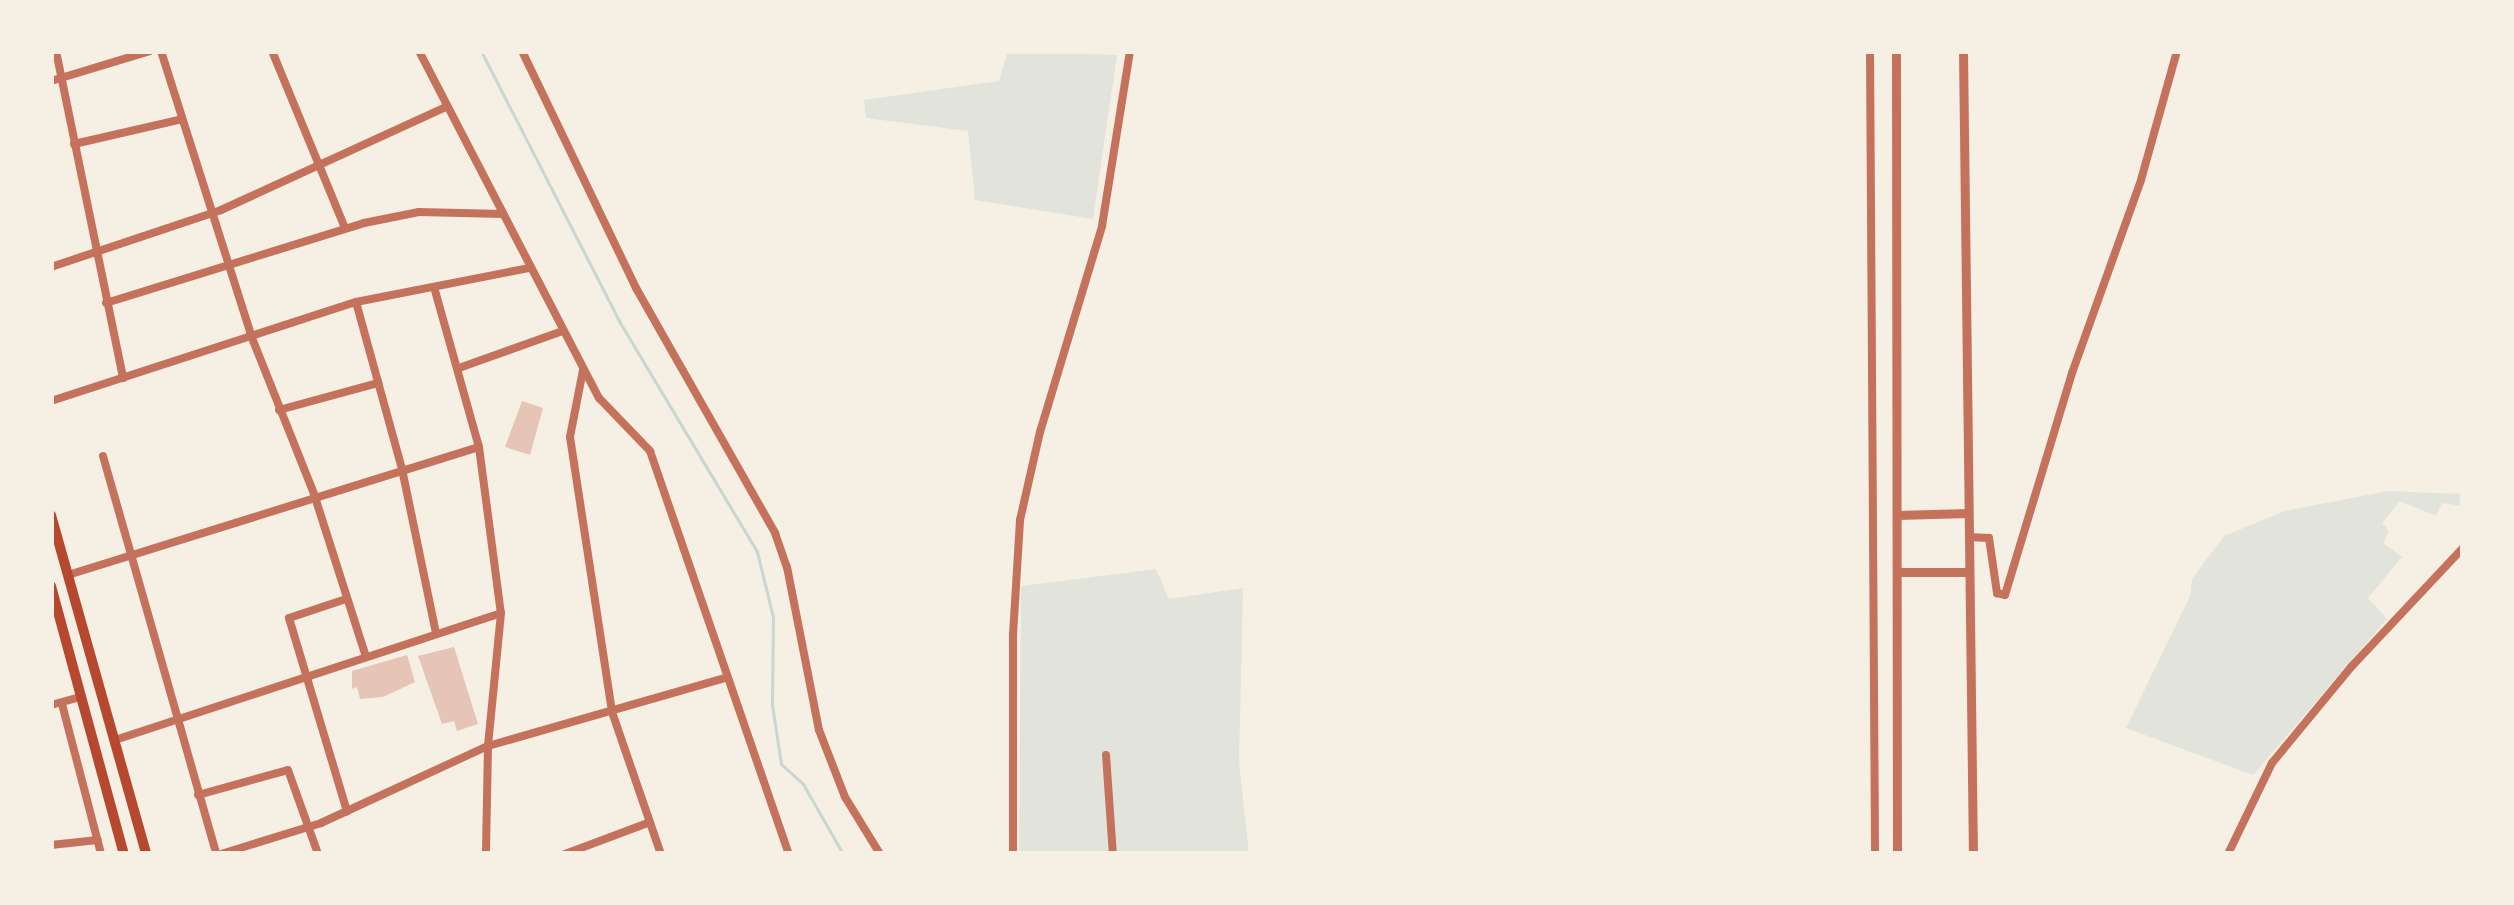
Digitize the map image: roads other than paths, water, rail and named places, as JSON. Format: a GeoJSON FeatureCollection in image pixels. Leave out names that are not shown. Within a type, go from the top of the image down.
{"type":"FeatureCollection","features":[{"type":"Feature","properties":{"kind":"main road"},"geometry":{"type":"LineString","coordinates":[[51,515],[146,854]]}},
{"type":"Feature","properties":{"kind":"main road"},"geometry":{"type":"LineString","coordinates":[[51,586],[124,854]]}},
{"type":"Feature","properties":{"kind":"street"},"geometry":{"type":"LineString","coordinates":[[56,51],[54,80],[74,144],[123,378]]}},
{"type":"Feature","properties":{"kind":"street"},"geometry":{"type":"LineString","coordinates":[[54,80],[150,51]]}},
{"type":"Feature","properties":{"kind":"street"},"geometry":{"type":"LineString","coordinates":[[161,51],[252,338],[314,494],[365,654]]}},
{"type":"Feature","properties":{"kind":"street"},"geometry":{"type":"LineString","coordinates":[[272,51],[345,228]]}},
{"type":"Feature","properties":{"kind":"street"},"geometry":{"type":"LineString","coordinates":[[419,51],[598,398],[650,451],[706,606],[724,678],[789,854]]}},
{"type":"Feature","properties":{"kind":"street"},"geometry":{"type":"LineString","coordinates":[[521,51],[636,288],[775,533],[787,567],[819,730],[845,797],[880,854]]}},
{"type":"Feature","properties":{"kind":"street"},"geometry":{"type":"LineString","coordinates":[[1013,854],[1013,635],[1021,520],[1040,432],[1102,226],[1130,51]]}},
{"type":"Feature","properties":{"kind":"street"},"geometry":{"type":"LineString","coordinates":[[1870,51],[1875,854]]}},
{"type":"Feature","properties":{"kind":"street"},"geometry":{"type":"LineString","coordinates":[[1896,51],[1898,854]]}},
{"type":"Feature","properties":{"kind":"street"},"geometry":{"type":"LineString","coordinates":[[1963,51],[1973,854]]}},
{"type":"Feature","properties":{"kind":"street"},"geometry":{"type":"LineString","coordinates":[[1969,537],[1989,538],[1997,593],[2006,595],[2177,51]]}},
{"type":"Feature","properties":{"kind":"street"},"geometry":{"type":"LineString","coordinates":[[51,267],[214,212],[320,168],[446,107]]}},
{"type":"Feature","properties":{"kind":"street"},"geometry":{"type":"LineString","coordinates":[[74,144],[182,119]]}},
{"type":"Feature","properties":{"kind":"street"},"geometry":{"type":"LineString","coordinates":[[106,303],[345,228],[419,212],[503,214]]}},
{"type":"Feature","properties":{"kind":"street"},"geometry":{"type":"LineString","coordinates":[[51,401],[356,302],[530,268]]}},
{"type":"Feature","properties":{"kind":"street"},"geometry":{"type":"LineString","coordinates":[[434,286],[478,447],[501,613],[488,746],[486,854]]}},
{"type":"Feature","properties":{"kind":"street"},"geometry":{"type":"LineString","coordinates":[[356,302],[402,469],[436,633]]}},
{"type":"Feature","properties":{"kind":"street"},"geometry":{"type":"LineString","coordinates":[[459,368],[563,331]]}},
{"type":"Feature","properties":{"kind":"street"},"geometry":{"type":"LineString","coordinates":[[583,368],[570,437],[611,712],[661,854]]}},
{"type":"Feature","properties":{"kind":"street"},"geometry":{"type":"LineString","coordinates":[[279,410],[378,382]]}},
{"type":"Feature","properties":{"kind":"street"},"geometry":{"type":"LineString","coordinates":[[68,574],[314,494],[478,447]]}},
{"type":"Feature","properties":{"kind":"street"},"geometry":{"type":"LineString","coordinates":[[103,456],[176,720],[219,854],[347,812],[488,746],[724,678]]}},
{"type":"Feature","properties":{"kind":"street"},"geometry":{"type":"LineString","coordinates":[[1897,514],[1969,513]]}},
{"type":"Feature","properties":{"kind":"street"},"geometry":{"type":"LineString","coordinates":[[1874,539],[1897,541]]}},
{"type":"Feature","properties":{"kind":"street"},"geometry":{"type":"LineString","coordinates":[[2228,854],[2272,763],[2305,720],[2463,548]]}},
{"type":"Feature","properties":{"kind":"street"},"geometry":{"type":"LineString","coordinates":[[1897,572],[1969,572]]}},
{"type":"Feature","properties":{"kind":"street"},"geometry":{"type":"LineString","coordinates":[[346,599],[289,618],[347,812]]}},
{"type":"Feature","properties":{"kind":"street"},"geometry":{"type":"LineString","coordinates":[[114,740],[501,613]]}},
{"type":"Feature","properties":{"kind":"street"},"geometry":{"type":"LineString","coordinates":[[83,697],[57,704],[101,854]]}},
{"type":"Feature","properties":{"kind":"street"},"geometry":{"type":"LineString","coordinates":[[1106,755],[1113,854]]}},
{"type":"Feature","properties":{"kind":"street"},"geometry":{"type":"LineString","coordinates":[[198,795],[282,768],[294,776],[318,854]]}},
{"type":"Feature","properties":{"kind":"street"},"geometry":{"type":"LineString","coordinates":[[565,854],[649,823]]}},
{"type":"Feature","properties":{"kind":"street"},"geometry":{"type":"LineString","coordinates":[[51,845],[98,840]]}},
{"type":"Feature","properties":{"kind":"waterway"},"geometry":{"type":"LineString","coordinates":[[481,51],[619,321],[757,552],[773,617],[772,705],[781,764],[803,784],[843,854]]}}]}
